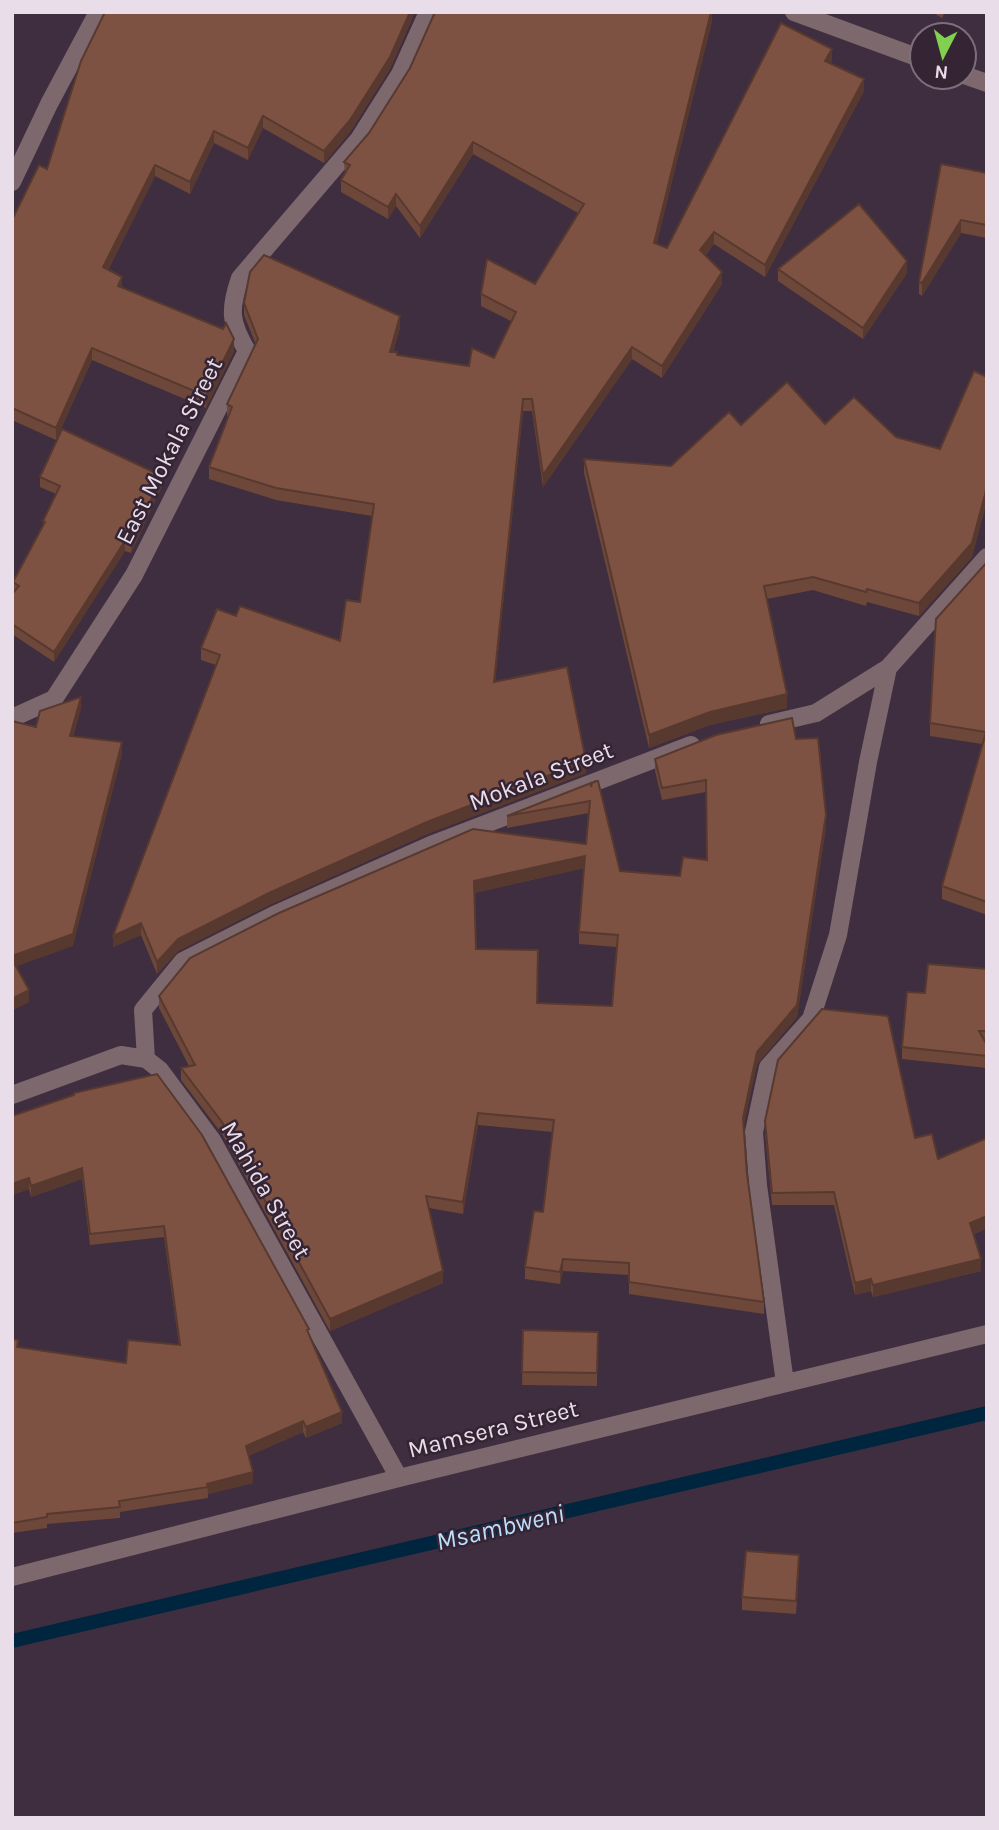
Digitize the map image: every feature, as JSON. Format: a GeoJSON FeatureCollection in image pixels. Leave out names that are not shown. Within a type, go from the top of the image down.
{"type":"FeatureCollection","features":[{"type":"Feature","properties":{"kind":"street"},"geometry":{"type":"LineString","coordinates":[[12,182],[49,104],[98,12]]}},
{"type":"Feature","properties":{"kind":"street","name":"East Mokala Street"},"geometry":{"type":"LineString","coordinates":[[12,718],[54,699],[134,575],[247,351],[234,328],[231,303],[240,278],[359,139],[400,74],[428,12]]}},
{"type":"Feature","properties":{"kind":"street"},"geometry":{"type":"LineString","coordinates":[[794,12],[908,54]]}},
{"type":"Feature","properties":{"kind":"street"},"geometry":{"type":"LineString","coordinates":[[751,727],[816,713],[888,668],[987,557]]}},
{"type":"Feature","properties":{"kind":"street"},"geometry":{"type":"LineString","coordinates":[[785,1382],[758,1185],[754,1132],[768,1067],[811,1019],[838,935],[868,762],[888,668]]}},
{"type":"Feature","properties":{"kind":"street","name":"Mokala Street"},"geometry":{"type":"LineString","coordinates":[[146,1059],[143,1010],[183,961],[274,915],[431,845],[713,736]]}},
{"type":"Feature","properties":{"kind":"street"},"geometry":{"type":"LineString","coordinates":[[12,1095],[121,1055],[146,1059]]}},
{"type":"Feature","properties":{"kind":"street","name":"Mahida Street"},"geometry":{"type":"LineString","coordinates":[[146,1059],[160,1070],[212,1140],[399,1478]]}},
{"type":"Feature","properties":{"kind":"street","name":"Mamsera Street"},"geometry":{"type":"LineString","coordinates":[[12,1577],[399,1478],[987,1334]]}},
{"type":"Feature","properties":{"kind":"building"},"geometry":{"type":"Polygon","coordinates":[[[105,12],[410,12],[390,57],[350,120],[324,151],[263,116],[248,148],[214,131],[190,182],[155,165],[103,267],[122,277],[118,286],[223,329],[226,323],[234,339],[206,396],[92,348],[56,428],[12,408],[12,220],[39,165],[47,169],[81,61],[105,12]]]}},
{"type":"Feature","properties":{"kind":"building"},"geometry":{"type":"Polygon","coordinates":[[[435,12],[711,12],[654,243],[667,248],[781,23],[832,49],[825,61],[864,79],[765,265],[714,232],[700,250],[722,272],[662,366],[632,347],[543,475],[532,399],[523,399],[494,682],[567,667],[586,761],[427,822],[269,893],[178,939],[157,962],[141,923],[113,936],[220,655],[201,648],[217,609],[236,616],[240,606],[340,641],[346,600],[360,602],[374,504],[276,488],[209,467],[232,407],[227,404],[258,339],[244,303],[250,272],[264,255],[400,316],[390,352],[469,366],[472,348],[494,358],[516,312],[481,294],[487,259],[535,284],[584,204],[473,142],[420,226],[396,194],[388,207],[341,180],[350,165],[344,162],[369,133],[410,68],[435,12]]]}},
{"type":"Feature","properties":{"kind":"building"},"geometry":{"type":"Polygon","coordinates":[[[941,164],[987,173],[987,225],[961,220],[922,283],[919,282],[941,164]]]}},
{"type":"Feature","properties":{"kind":"building"},"geometry":{"type":"Polygon","coordinates":[[[859,204],[907,261],[863,328],[778,269],[859,204]]]}},
{"type":"Feature","properties":{"kind":"building"},"geometry":{"type":"Polygon","coordinates":[[[974,371],[987,377],[987,487],[972,543],[919,603],[813,577],[764,586],[787,694],[710,712],[649,735],[584,459],[671,466],[729,412],[741,425],[787,382],[825,424],[854,397],[896,437],[940,449],[974,371]]]}},
{"type":"Feature","properties":{"kind":"building"},"geometry":{"type":"Polygon","coordinates":[[[62,429],[162,476],[131,543],[125,541],[54,652],[12,624],[12,594],[19,586],[13,582],[45,522],[43,521],[60,486],[40,477],[62,429]]]}},
{"type":"Feature","properties":{"kind":"building"},"geometry":{"type":"Polygon","coordinates":[[[987,562],[987,902],[942,886],[986,732],[930,723],[936,619],[987,562]]]}},
{"type":"Feature","properties":{"kind":"building"},"geometry":{"type":"Polygon","coordinates":[[[81,697],[70,736],[122,742],[73,934],[12,956],[12,721],[36,727],[40,711],[81,697]]]}},
{"type":"Feature","properties":{"kind":"building"},"geometry":{"type":"Polygon","coordinates":[[[792,718],[796,739],[818,738],[826,815],[797,1005],[757,1052],[743,1118],[747,1174],[764,1302],[629,1282],[629,1263],[563,1259],[560,1272],[525,1267],[534,1211],[543,1212],[554,1120],[478,1113],[463,1202],[426,1196],[443,1271],[330,1319],[222,1122],[181,1068],[195,1065],[159,996],[190,958],[279,913],[473,829],[586,844],[590,801],[507,816],[591,783],[591,787],[596,781],[620,871],[680,876],[683,857],[707,860],[706,780],[662,788],[655,759],[716,735],[792,718]],[[585,856],[474,881],[476,949],[538,950],[537,1003],[612,1006],[618,935],[579,932],[585,856]]]}},
{"type":"Feature","properties":{"kind":"building"},"geometry":{"type":"Polygon","coordinates":[[[12,959],[29,990],[12,999],[12,959]]]}},
{"type":"Feature","properties":{"kind":"building"},"geometry":{"type":"Polygon","coordinates":[[[928,964],[987,969],[987,1031],[979,1031],[987,1045],[987,1056],[902,1047],[907,992],[925,993],[928,964]]]}},
{"type":"Feature","properties":{"kind":"building"},"geometry":{"type":"Polygon","coordinates":[[[822,1009],[888,1016],[915,1138],[932,1134],[938,1159],[987,1138],[987,1216],[970,1223],[981,1259],[873,1285],[871,1279],[855,1283],[834,1192],[772,1193],[765,1121],[778,1060],[822,1009]]]}},
{"type":"Feature","properties":{"kind":"building"},"geometry":{"type":"Polygon","coordinates":[[[157,1074],[202,1135],[309,1329],[307,1330],[342,1412],[306,1427],[303,1421],[246,1446],[253,1472],[207,1484],[208,1487],[119,1501],[120,1507],[47,1514],[47,1517],[12,1523],[12,1339],[18,1340],[17,1347],[126,1363],[128,1340],[180,1345],[164,1226],[90,1234],[82,1168],[31,1186],[29,1178],[12,1184],[12,1116],[74,1093],[157,1074]]]}},
{"type":"Feature","properties":{"kind":"building"},"geometry":{"type":"Polygon","coordinates":[[[523,1330],[598,1332],[597,1373],[522,1372],[523,1330]]]}},
{"type":"Feature","properties":{"kind":"building"},"geometry":{"type":"Polygon","coordinates":[[[746,1551],[799,1555],[796,1601],[742,1597],[746,1551]]]}},
{"type":"Feature","properties":{"kind":"waterway","name":"Msambweni"},"geometry":{"type":"LineString","coordinates":[[12,1641],[987,1413]]}}]}
